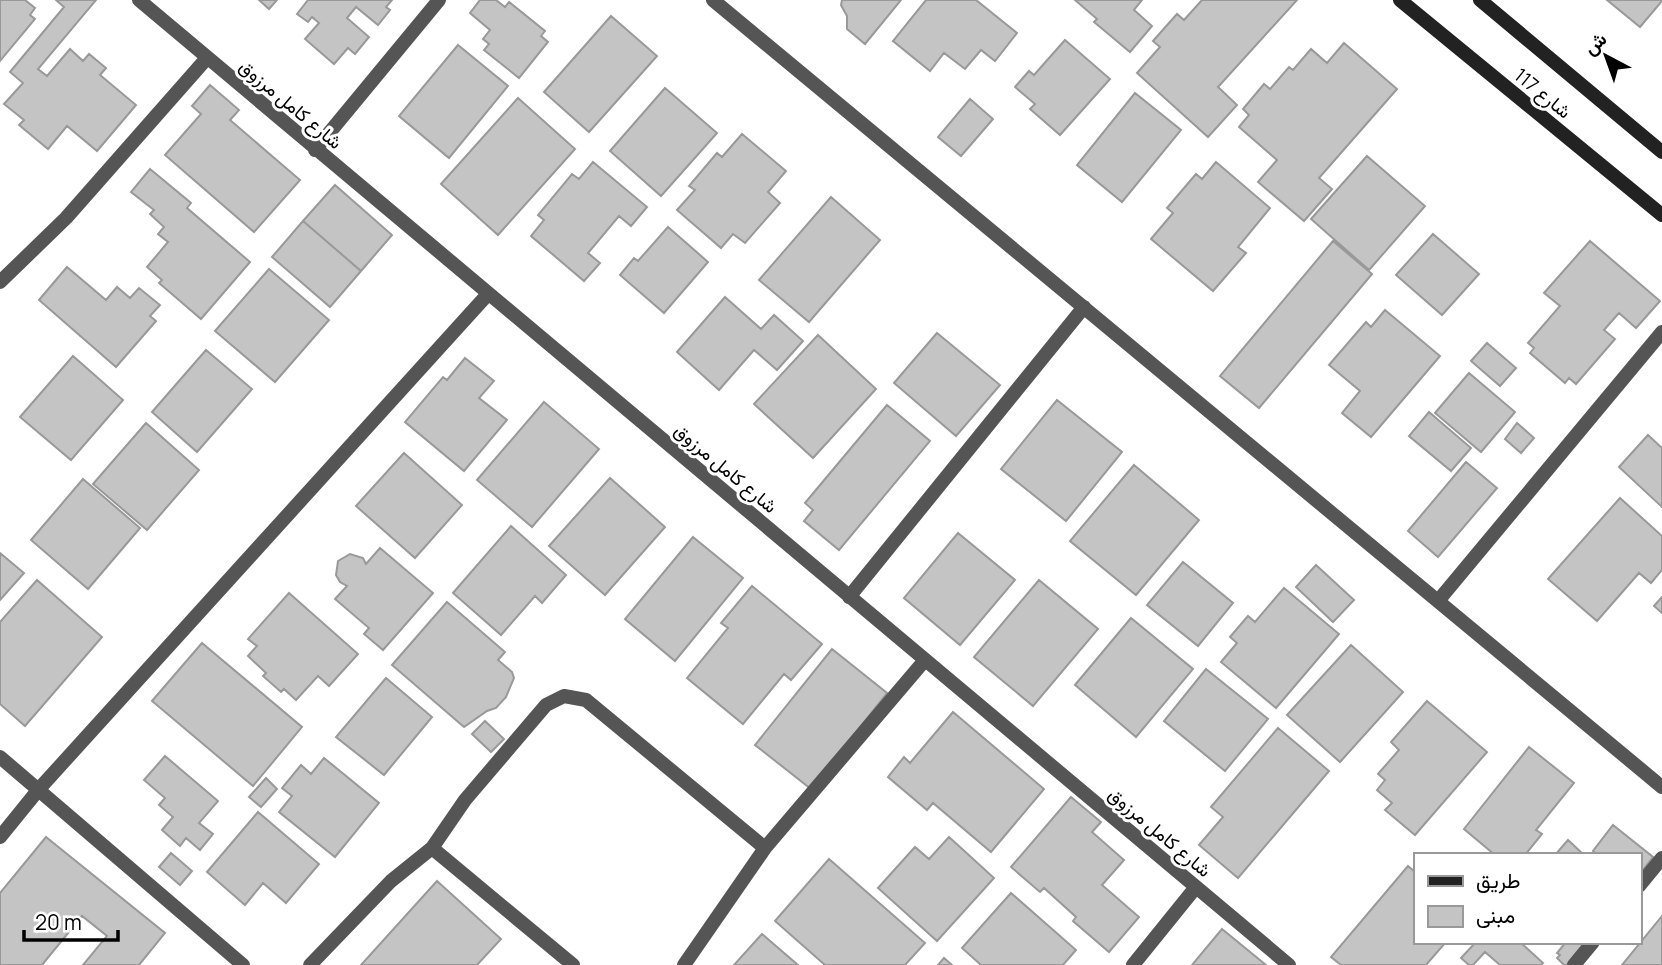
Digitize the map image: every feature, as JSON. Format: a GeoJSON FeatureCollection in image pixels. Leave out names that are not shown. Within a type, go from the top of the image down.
{"type":"FeatureCollection","features":[{"type":"Feature","properties":{"kind":"street","name":"شارع كامل مرزوق"},"geometry":{"type":"LineString","coordinates":[[139,0],[1289,965]]}},
{"type":"Feature","properties":{"kind":"street"},"geometry":{"type":"LineString","coordinates":[[315,150],[439,0]]}},
{"type":"Feature","properties":{"kind":"street"},"geometry":{"type":"LineString","coordinates":[[715,0],[1662,788]]}},
{"type":"Feature","properties":{"kind":"street","name":"شارع 117"},"geometry":{"type":"LineString","coordinates":[[1401,0],[1662,215]]}},
{"type":"Feature","properties":{"kind":"street","name":"شارع 117"},"geometry":{"type":"LineString","coordinates":[[1480,0],[1662,152]]}},
{"type":"Feature","properties":{"kind":"street"},"geometry":{"type":"LineString","coordinates":[[0,282],[66,218],[207,58]]}},
{"type":"Feature","properties":{"kind":"street"},"geometry":{"type":"LineString","coordinates":[[0,837],[39,789],[488,295]]}},
{"type":"Feature","properties":{"kind":"street"},"geometry":{"type":"LineString","coordinates":[[849,597],[1084,307]]}},
{"type":"Feature","properties":{"kind":"street"},"geometry":{"type":"LineString","coordinates":[[1438,601],[1662,332]]}},
{"type":"Feature","properties":{"kind":"street"},"geometry":{"type":"LineString","coordinates":[[684,965],[765,848],[925,660]]}},
{"type":"Feature","properties":{"kind":"street"},"geometry":{"type":"LineString","coordinates":[[310,965],[391,881],[432,848],[465,800],[546,705],[564,696],[586,700],[765,848]]}},
{"type":"Feature","properties":{"kind":"street"},"geometry":{"type":"LineString","coordinates":[[0,757],[243,965]]}},
{"type":"Feature","properties":{"kind":"street"},"geometry":{"type":"LineString","coordinates":[[432,848],[573,965]]}},
{"type":"Feature","properties":{"kind":"street"},"geometry":{"type":"LineString","coordinates":[[1641,884],[1662,858]]}},
{"type":"Feature","properties":{"kind":"street"},"geometry":{"type":"LineString","coordinates":[[1133,965],[1196,887]]}},
{"type":"Feature","properties":{"kind":"street"},"geometry":{"type":"LineString","coordinates":[[1574,965],[1591,944]]}},
{"type":"Feature","properties":{"kind":"building"},"geometry":{"type":"Polygon","coordinates":[[[0,0],[25,0],[35,8],[30,15],[35,19],[0,61],[0,0]]]}},
{"type":"Feature","properties":{"kind":"building"},"geometry":{"type":"Polygon","coordinates":[[[56,0],[96,0],[38,69],[47,76],[70,49],[83,61],[89,54],[106,68],[100,75],[136,105],[97,151],[67,126],[48,149],[19,125],[24,120],[4,104],[23,83],[10,72],[64,7],[56,0]]]}},
{"type":"Feature","properties":{"kind":"building"},"geometry":{"type":"Polygon","coordinates":[[[259,0],[277,0],[269,9],[259,0]]]}},
{"type":"Feature","properties":{"kind":"building"},"geometry":{"type":"Polygon","coordinates":[[[308,0],[392,0],[386,7],[390,10],[378,25],[356,7],[347,18],[369,37],[355,54],[348,48],[334,64],[305,39],[319,23],[312,17],[308,22],[297,14],[308,0]]]}},
{"type":"Feature","properties":{"kind":"building"},"geometry":{"type":"Polygon","coordinates":[[[480,0],[496,0],[505,7],[509,2],[545,31],[541,36],[548,42],[519,78],[484,50],[489,44],[483,39],[490,30],[470,13],[480,0]]]}},
{"type":"Feature","properties":{"kind":"building"},"geometry":{"type":"Polygon","coordinates":[[[842,0],[901,0],[865,44],[847,29],[847,16],[841,5],[842,0]]]}},
{"type":"Feature","properties":{"kind":"building"},"geometry":{"type":"Polygon","coordinates":[[[926,0],[976,0],[1017,33],[995,61],[981,50],[965,69],[944,53],[930,71],[893,41],[926,0]]]}},
{"type":"Feature","properties":{"kind":"building"},"geometry":{"type":"Polygon","coordinates":[[[1075,0],[1142,0],[1134,10],[1152,26],[1130,52],[1094,22],[1097,19],[1075,0]]]}},
{"type":"Feature","properties":{"kind":"building"},"geometry":{"type":"Polygon","coordinates":[[[1202,0],[1297,0],[1218,87],[1237,105],[1208,137],[1137,73],[1160,47],[1153,41],[1177,14],[1184,20],[1202,0]]]}},
{"type":"Feature","properties":{"kind":"building"},"geometry":{"type":"Polygon","coordinates":[[[1607,0],[1662,0],[1662,1],[1640,27],[1607,0]]]}},
{"type":"Feature","properties":{"kind":"building"},"geometry":{"type":"Polygon","coordinates":[[[611,16],[657,56],[589,132],[544,92],[611,16]]]}},
{"type":"Feature","properties":{"kind":"building"},"geometry":{"type":"Polygon","coordinates":[[[1065,40],[1110,79],[1060,135],[1030,109],[1035,104],[1015,87],[1029,71],[1034,75],[1065,40]]]}},
{"type":"Feature","properties":{"kind":"building"},"geometry":{"type":"Polygon","coordinates":[[[1344,43],[1397,89],[1319,178],[1332,189],[1304,221],[1258,182],[1277,160],[1239,127],[1249,115],[1243,109],[1264,84],[1270,89],[1289,67],[1293,70],[1311,49],[1327,63],[1344,43]]]}},
{"type":"Feature","properties":{"kind":"building"},"geometry":{"type":"Polygon","coordinates":[[[458,45],[508,86],[449,158],[399,116],[458,45]]]}},
{"type":"Feature","properties":{"kind":"building"},"geometry":{"type":"Polygon","coordinates":[[[210,85],[239,110],[230,120],[300,180],[254,232],[165,155],[201,114],[192,106],[210,85]]]}},
{"type":"Feature","properties":{"kind":"building"},"geometry":{"type":"Polygon","coordinates":[[[665,88],[717,133],[661,196],[610,151],[665,88]]]}},
{"type":"Feature","properties":{"kind":"building"},"geometry":{"type":"Polygon","coordinates":[[[1135,93],[1181,130],[1122,202],[1077,165],[1135,93]]]}},
{"type":"Feature","properties":{"kind":"building"},"geometry":{"type":"Polygon","coordinates":[[[518,98],[575,149],[498,235],[441,184],[518,98]]]}},
{"type":"Feature","properties":{"kind":"building"},"geometry":{"type":"Polygon","coordinates":[[[970,99],[993,119],[961,156],[938,137],[970,99]]]}},
{"type":"Feature","properties":{"kind":"building"},"geometry":{"type":"Polygon","coordinates":[[[742,134],[786,171],[768,192],[780,203],[745,243],[733,234],[721,248],[677,210],[695,190],[689,186],[717,153],[722,157],[742,134]]]}},
{"type":"Feature","properties":{"kind":"building"},"geometry":{"type":"Polygon","coordinates":[[[1367,156],[1425,206],[1369,270],[1311,219],[1367,156]]]}},
{"type":"Feature","properties":{"kind":"building"},"geometry":{"type":"Polygon","coordinates":[[[593,162],[647,207],[631,226],[619,216],[588,253],[600,263],[584,281],[531,236],[544,220],[538,215],[572,174],[579,179],[593,162]]]}},
{"type":"Feature","properties":{"kind":"building"},"geometry":{"type":"Polygon","coordinates":[[[1216,162],[1270,208],[1238,247],[1246,253],[1213,291],[1151,239],[1173,213],[1167,208],[1196,174],[1202,179],[1216,162]]]}},
{"type":"Feature","properties":{"kind":"building"},"geometry":{"type":"Polygon","coordinates":[[[150,169],[191,203],[187,208],[250,262],[201,319],[159,283],[162,280],[147,267],[168,242],[158,234],[164,227],[150,214],[154,210],[131,192],[150,169]]]}},
{"type":"Feature","properties":{"kind":"building"},"geometry":{"type":"Polygon","coordinates":[[[335,185],[392,235],[361,271],[303,221],[335,185]]]}},
{"type":"Feature","properties":{"kind":"building"},"geometry":{"type":"Polygon","coordinates":[[[831,197],[880,240],[809,322],[759,280],[831,197]]]}},
{"type":"Feature","properties":{"kind":"building"},"geometry":{"type":"Polygon","coordinates":[[[303,221],[361,271],[330,307],[272,257],[303,221]]]}},
{"type":"Feature","properties":{"kind":"building"},"geometry":{"type":"Polygon","coordinates":[[[668,227],[708,262],[664,313],[620,275],[634,258],[638,261],[668,227]]]}},
{"type":"Feature","properties":{"kind":"building"},"geometry":{"type":"Polygon","coordinates":[[[1433,234],[1479,274],[1442,315],[1396,275],[1433,234]]]}},
{"type":"Feature","properties":{"kind":"building"},"geometry":{"type":"Polygon","coordinates":[[[1333,241],[1372,274],[1259,408],[1220,376],[1333,241]]]}},
{"type":"Feature","properties":{"kind":"building"},"geometry":{"type":"Polygon","coordinates":[[[1590,241],[1660,301],[1636,328],[1619,313],[1604,330],[1615,339],[1576,384],[1569,378],[1565,383],[1530,353],[1534,348],[1528,343],[1560,306],[1544,293],[1590,241]]]}},
{"type":"Feature","properties":{"kind":"building"},"geometry":{"type":"Polygon","coordinates":[[[67,267],[106,300],[117,287],[130,298],[139,288],[160,305],[150,316],[156,321],[116,367],[39,300],[67,267]]]}},
{"type":"Feature","properties":{"kind":"building"},"geometry":{"type":"Polygon","coordinates":[[[269,269],[329,320],[275,382],[215,331],[269,269]]]}},
{"type":"Feature","properties":{"kind":"building"},"geometry":{"type":"Polygon","coordinates":[[[725,297],[761,329],[774,315],[803,341],[777,370],[754,350],[719,390],[677,352],[725,297]]]}},
{"type":"Feature","properties":{"kind":"building"},"geometry":{"type":"Polygon","coordinates":[[[1385,310],[1440,356],[1371,437],[1342,413],[1360,391],[1329,365],[1366,322],[1371,327],[1385,310]]]}},
{"type":"Feature","properties":{"kind":"building"},"geometry":{"type":"Polygon","coordinates":[[[937,333],[1000,385],[956,436],[894,383],[937,333]]]}},
{"type":"Feature","properties":{"kind":"building"},"geometry":{"type":"Polygon","coordinates":[[[818,335],[876,389],[813,458],[754,404],[818,335]]]}},
{"type":"Feature","properties":{"kind":"building"},"geometry":{"type":"Polygon","coordinates":[[[1487,343],[1516,368],[1500,386],[1471,361],[1487,343]]]}},
{"type":"Feature","properties":{"kind":"building"},"geometry":{"type":"Polygon","coordinates":[[[206,350],[252,389],[197,452],[152,412],[206,350]]]}},
{"type":"Feature","properties":{"kind":"building"},"geometry":{"type":"Polygon","coordinates":[[[73,356],[123,400],[71,460],[20,417],[73,356]]]}},
{"type":"Feature","properties":{"kind":"building"},"geometry":{"type":"Polygon","coordinates":[[[465,358],[494,381],[479,398],[507,420],[464,471],[405,422],[443,377],[447,380],[465,358]]]}},
{"type":"Feature","properties":{"kind":"building"},"geometry":{"type":"Polygon","coordinates":[[[1469,373],[1515,412],[1481,452],[1435,413],[1469,373]]]}},
{"type":"Feature","properties":{"kind":"building"},"geometry":{"type":"Polygon","coordinates":[[[1057,400],[1122,452],[1066,521],[1001,469],[1057,400]]]}},
{"type":"Feature","properties":{"kind":"building"},"geometry":{"type":"Polygon","coordinates":[[[544,402],[599,449],[532,527],[477,480],[544,402]]]}},
{"type":"Feature","properties":{"kind":"building"},"geometry":{"type":"Polygon","coordinates":[[[887,405],[930,441],[839,550],[804,521],[813,510],[805,503],[887,405]]]}},
{"type":"Feature","properties":{"kind":"building"},"geometry":{"type":"Polygon","coordinates":[[[1429,412],[1471,448],[1451,471],[1409,436],[1429,412]]]}},
{"type":"Feature","properties":{"kind":"building"},"geometry":{"type":"Polygon","coordinates":[[[146,423],[199,470],[147,530],[93,484],[146,423]]]}},
{"type":"Feature","properties":{"kind":"building"},"geometry":{"type":"Polygon","coordinates":[[[1517,423],[1534,438],[1521,453],[1505,439],[1517,423]]]}},
{"type":"Feature","properties":{"kind":"building"},"geometry":{"type":"Polygon","coordinates":[[[1648,435],[1662,448],[1662,507],[1619,467],[1648,435]]]}},
{"type":"Feature","properties":{"kind":"building"},"geometry":{"type":"Polygon","coordinates":[[[404,453],[462,505],[415,558],[356,506],[404,453]]]}},
{"type":"Feature","properties":{"kind":"building"},"geometry":{"type":"Polygon","coordinates":[[[1466,462],[1497,488],[1438,557],[1408,531],[1466,462]]]}},
{"type":"Feature","properties":{"kind":"building"},"geometry":{"type":"Polygon","coordinates":[[[1134,465],[1199,520],[1136,595],[1070,541],[1134,465]]]}},
{"type":"Feature","properties":{"kind":"building"},"geometry":{"type":"Polygon","coordinates":[[[610,478],[665,527],[605,595],[549,546],[610,478]]]}},
{"type":"Feature","properties":{"kind":"building"},"geometry":{"type":"Polygon","coordinates":[[[83,479],[140,528],[88,589],[31,540],[83,479]]]}},
{"type":"Feature","properties":{"kind":"building"},"geometry":{"type":"Polygon","coordinates":[[[1620,498],[1662,536],[1662,570],[1651,583],[1639,573],[1597,621],[1548,579],[1620,498]]]}},
{"type":"Feature","properties":{"kind":"building"},"geometry":{"type":"Polygon","coordinates":[[[511,526],[566,575],[542,603],[535,596],[501,635],[453,593],[511,526]]]}},
{"type":"Feature","properties":{"kind":"building"},"geometry":{"type":"Polygon","coordinates":[[[958,533],[1015,580],[960,645],[904,598],[958,533]]]}},
{"type":"Feature","properties":{"kind":"building"},"geometry":{"type":"Polygon","coordinates":[[[693,537],[743,578],[675,661],[625,619],[693,537]]]}},
{"type":"Feature","properties":{"kind":"building"},"geometry":{"type":"Polygon","coordinates":[[[380,548],[433,593],[383,650],[364,634],[369,628],[335,599],[347,586],[340,582],[336,575],[338,561],[350,554],[363,558],[366,564],[380,548]]]}},
{"type":"Feature","properties":{"kind":"building"},"geometry":{"type":"Polygon","coordinates":[[[0,553],[24,573],[0,600],[0,553]]]}},
{"type":"Feature","properties":{"kind":"building"},"geometry":{"type":"Polygon","coordinates":[[[1183,562],[1233,603],[1198,646],[1147,605],[1183,562]]]}},
{"type":"Feature","properties":{"kind":"building"},"geometry":{"type":"Polygon","coordinates":[[[1316,565],[1354,600],[1333,622],[1296,587],[1316,565]]]}},
{"type":"Feature","properties":{"kind":"building"},"geometry":{"type":"Polygon","coordinates":[[[37,580],[102,637],[25,726],[0,704],[0,622],[37,580]]]}},
{"type":"Feature","properties":{"kind":"building"},"geometry":{"type":"Polygon","coordinates":[[[1039,580],[1098,629],[1033,706],[974,657],[1039,580]]]}},
{"type":"Feature","properties":{"kind":"building"},"geometry":{"type":"Polygon","coordinates":[[[752,586],[822,644],[791,680],[784,674],[743,724],[687,678],[728,628],[721,623],[752,586]]]}},
{"type":"Feature","properties":{"kind":"building"},"geometry":{"type":"Polygon","coordinates":[[[1284,588],[1339,634],[1276,708],[1221,662],[1237,643],[1230,637],[1248,616],[1255,622],[1284,588]]]}},
{"type":"Feature","properties":{"kind":"building"},"geometry":{"type":"Polygon","coordinates":[[[289,593],[358,654],[329,686],[318,676],[296,700],[284,689],[281,692],[263,676],[266,673],[248,656],[257,646],[248,639],[289,593]]]}},
{"type":"Feature","properties":{"kind":"building"},"geometry":{"type":"Polygon","coordinates":[[[1662,597],[1662,613],[1654,606],[1662,597]]]}},
{"type":"Feature","properties":{"kind":"building"},"geometry":{"type":"Polygon","coordinates":[[[447,602],[505,652],[498,660],[512,672],[514,678],[506,697],[496,708],[464,727],[392,665],[447,602]]]}},
{"type":"Feature","properties":{"kind":"building"},"geometry":{"type":"Polygon","coordinates":[[[1131,618],[1193,669],[1136,737],[1075,685],[1131,618]]]}},
{"type":"Feature","properties":{"kind":"building"},"geometry":{"type":"Polygon","coordinates":[[[202,643],[302,727],[253,786],[152,701],[202,643]]]}},
{"type":"Feature","properties":{"kind":"building"},"geometry":{"type":"Polygon","coordinates":[[[1351,645],[1403,692],[1340,762],[1287,715],[1351,645]]]}},
{"type":"Feature","properties":{"kind":"building"},"geometry":{"type":"Polygon","coordinates":[[[832,649],[887,693],[811,789],[755,745],[832,649]]]}},
{"type":"Feature","properties":{"kind":"building"},"geometry":{"type":"Polygon","coordinates":[[[1206,669],[1268,719],[1225,771],[1164,721],[1206,669]]]}},
{"type":"Feature","properties":{"kind":"building"},"geometry":{"type":"Polygon","coordinates":[[[386,678],[432,717],[384,775],[336,737],[386,678]]]}},
{"type":"Feature","properties":{"kind":"building"},"geometry":{"type":"Polygon","coordinates":[[[1427,701],[1487,752],[1415,835],[1385,810],[1392,803],[1377,790],[1385,780],[1378,774],[1399,750],[1391,742],[1427,701]]]}},
{"type":"Feature","properties":{"kind":"building"},"geometry":{"type":"Polygon","coordinates":[[[953,712],[1044,789],[991,852],[933,803],[927,810],[888,777],[904,757],[910,763],[953,712]]]}},
{"type":"Feature","properties":{"kind":"building"},"geometry":{"type":"Polygon","coordinates":[[[485,721],[504,739],[491,752],[472,734],[485,721]]]}},
{"type":"Feature","properties":{"kind":"building"},"geometry":{"type":"Polygon","coordinates":[[[1278,728],[1329,771],[1238,878],[1199,845],[1223,817],[1211,807],[1278,728]]]}},
{"type":"Feature","properties":{"kind":"building"},"geometry":{"type":"Polygon","coordinates":[[[1529,747],[1574,783],[1536,830],[1542,834],[1527,853],[1493,853],[1464,829],[1529,747]]]}},
{"type":"Feature","properties":{"kind":"building"},"geometry":{"type":"Polygon","coordinates":[[[165,756],[218,801],[199,823],[213,834],[200,850],[186,838],[180,846],[162,830],[173,817],[159,805],[165,798],[144,780],[165,756]]]}},
{"type":"Feature","properties":{"kind":"building"},"geometry":{"type":"Polygon","coordinates":[[[324,758],[379,803],[335,857],[279,812],[292,796],[282,788],[301,765],[311,774],[324,758]]]}},
{"type":"Feature","properties":{"kind":"building"},"geometry":{"type":"Polygon","coordinates":[[[266,778],[277,789],[261,807],[249,797],[266,778]]]}},
{"type":"Feature","properties":{"kind":"building"},"geometry":{"type":"Polygon","coordinates":[[[1071,797],[1101,822],[1092,832],[1124,860],[1102,885],[1139,917],[1109,952],[1073,921],[1076,917],[1044,888],[1040,892],[1011,867],[1071,797]]]}},
{"type":"Feature","properties":{"kind":"building"},"geometry":{"type":"Polygon","coordinates":[[[258,812],[319,864],[286,903],[263,883],[245,905],[207,872],[258,812]]]}},
{"type":"Feature","properties":{"kind":"building"},"geometry":{"type":"Polygon","coordinates":[[[1613,825],[1653,857],[1641,872],[1641,853],[1593,851],[1613,825]]]}},
{"type":"Feature","properties":{"kind":"building"},"geometry":{"type":"Polygon","coordinates":[[[46,837],[165,933],[139,965],[83,965],[107,936],[82,916],[42,965],[0,965],[0,893],[46,837]]]}},
{"type":"Feature","properties":{"kind":"building"},"geometry":{"type":"Polygon","coordinates":[[[949,837],[994,878],[937,941],[878,888],[915,847],[929,859],[949,837]]]}},
{"type":"Feature","properties":{"kind":"building"},"geometry":{"type":"Polygon","coordinates":[[[1568,840],[1582,853],[1557,853],[1568,840]]]}},
{"type":"Feature","properties":{"kind":"building"},"geometry":{"type":"Polygon","coordinates":[[[171,853],[192,871],[180,885],[159,867],[171,853]]]}},
{"type":"Feature","properties":{"kind":"building"},"geometry":{"type":"Polygon","coordinates":[[[829,859],[925,943],[905,965],[825,965],[775,921],[829,859]]]}},
{"type":"Feature","properties":{"kind":"building"},"geometry":{"type":"Polygon","coordinates":[[[1408,866],[1414,871],[1414,944],[1444,944],[1426,965],[1341,965],[1331,957],[1408,866]]]}},
{"type":"Feature","properties":{"kind":"building"},"geometry":{"type":"Polygon","coordinates":[[[437,881],[501,939],[477,965],[361,965],[437,881]]]}},
{"type":"Feature","properties":{"kind":"building"},"geometry":{"type":"Polygon","coordinates":[[[1011,893],[1076,950],[1063,965],[981,965],[962,948],[1011,893]]]}},
{"type":"Feature","properties":{"kind":"building"},"geometry":{"type":"Polygon","coordinates":[[[1662,916],[1662,965],[1622,965],[1662,916]]]}},
{"type":"Feature","properties":{"kind":"building"},"geometry":{"type":"Polygon","coordinates":[[[1222,929],[1266,965],[1192,965],[1222,929]]]}},
{"type":"Feature","properties":{"kind":"building"},"geometry":{"type":"Polygon","coordinates":[[[762,934],[798,965],[734,965],[762,934]]]}},
{"type":"Feature","properties":{"kind":"building"},"geometry":{"type":"Polygon","coordinates":[[[1474,944],[1522,944],[1543,963],[1500,965],[1485,952],[1473,965],[1461,958],[1474,944]]]}},
{"type":"Feature","properties":{"kind":"building"},"geometry":{"type":"Polygon","coordinates":[[[1564,944],[1587,944],[1569,965],[1564,965],[1557,958],[1560,955],[1557,953],[1564,944]]]}},
{"type":"Feature","properties":{"kind":"building"},"geometry":{"type":"Polygon","coordinates":[[[944,958],[952,965],[938,965],[944,958]]]}}]}
